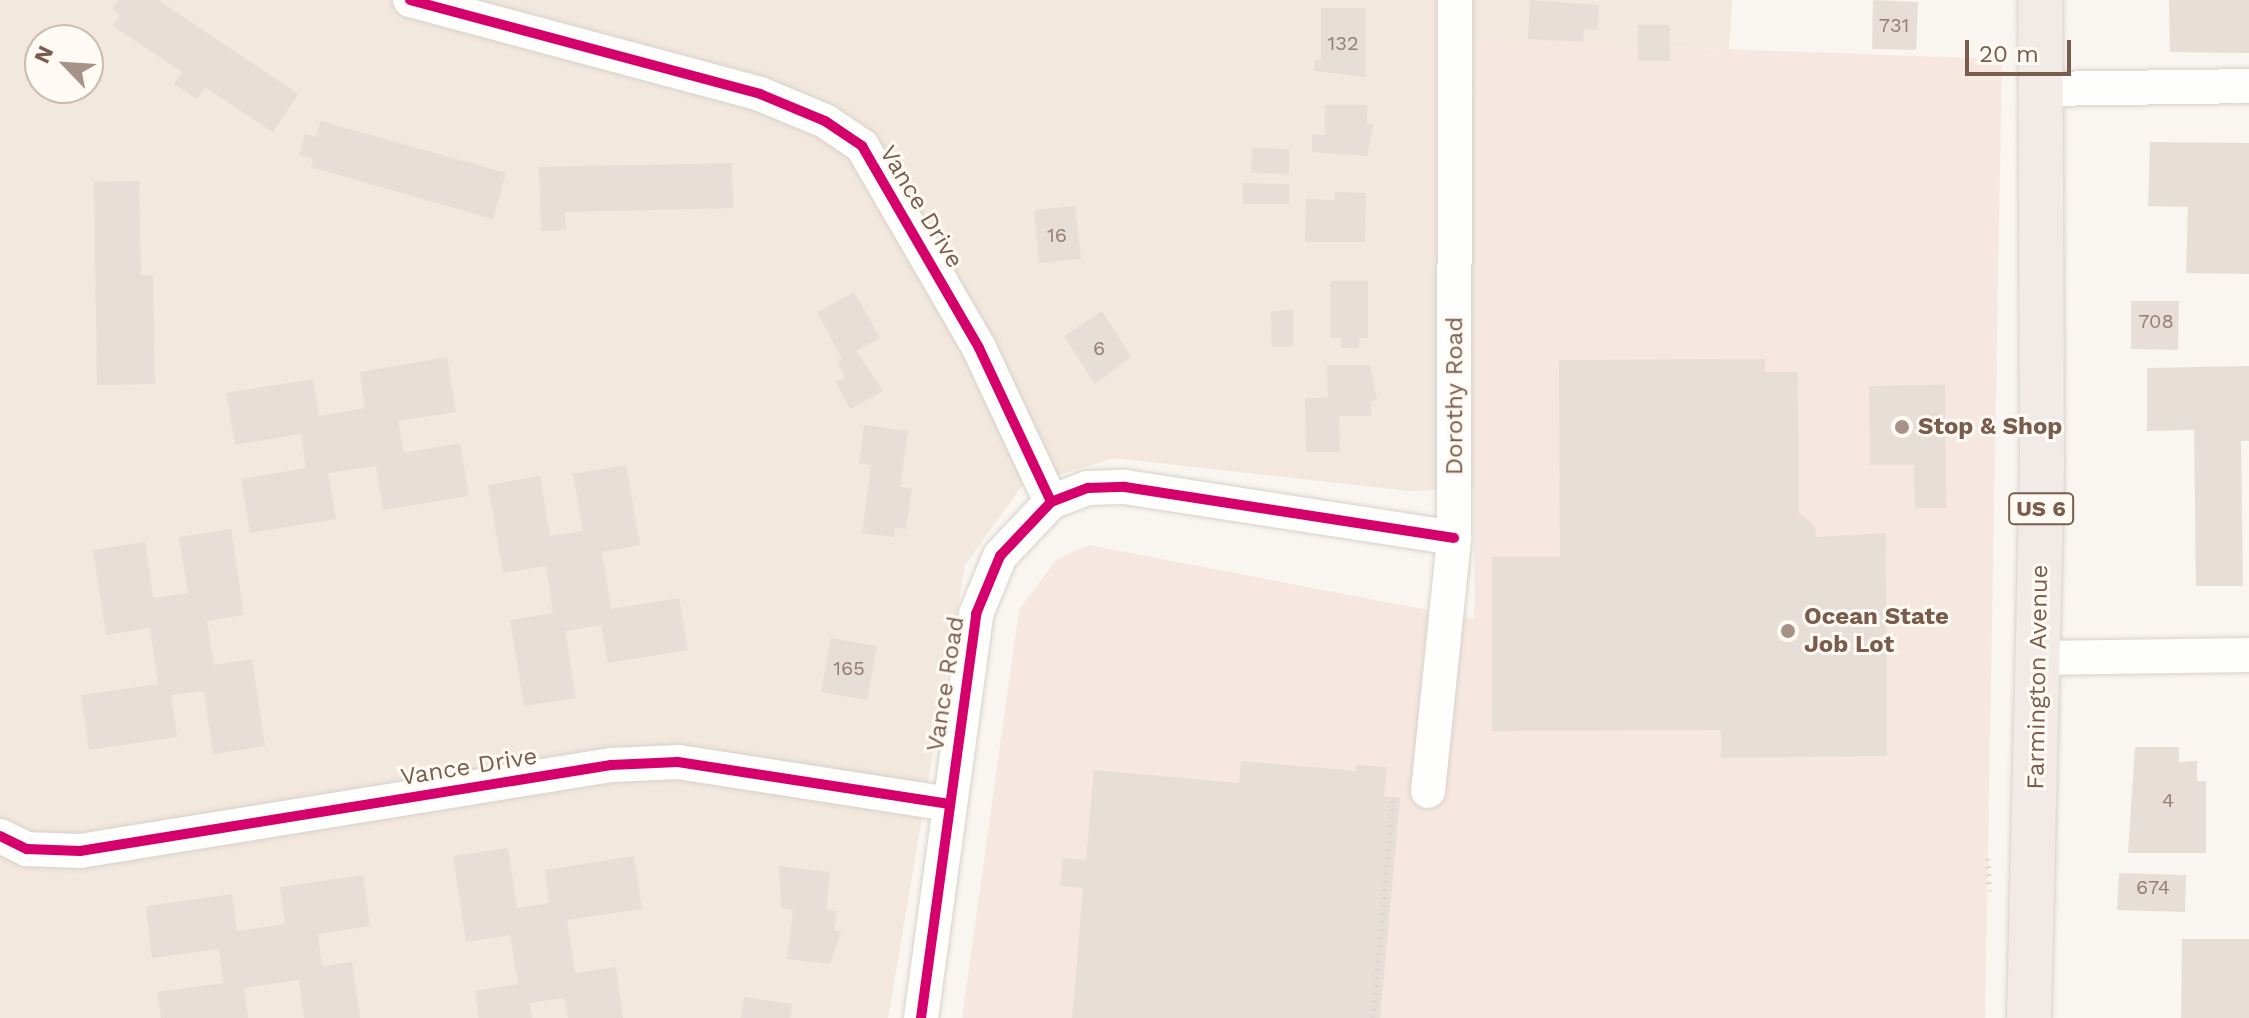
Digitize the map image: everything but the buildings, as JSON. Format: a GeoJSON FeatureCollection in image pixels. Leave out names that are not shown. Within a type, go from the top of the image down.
{"type":"FeatureCollection","features":[{"type":"Feature","properties":{"kind":"highway","name":"Farmington Avenue"},"geometry":{"type":"LineString","coordinates":[[2029,1018],[2039,658],[2040,0]]}},
{"type":"Feature","properties":{"kind":"street","name":"Vance Drive"},"geometry":{"type":"LineString","coordinates":[[410,0],[760,94],[825,121],[862,146],[979,348],[1051,502]]}},
{"type":"Feature","properties":{"kind":"street","name":"Dorothy Road"},"geometry":{"type":"LineString","coordinates":[[1428,791],[1454,538],[1455,0]]}},
{"type":"Feature","properties":{"kind":"street"},"geometry":{"type":"LineString","coordinates":[[2040,89],[2249,86]]}},
{"type":"Feature","properties":{"kind":"street","name":"Vance Road"},"geometry":{"type":"LineString","coordinates":[[921,1018],[969,650],[987,580],[1020,531],[1051,502],[1088,488],[1125,487],[1454,538]]}},
{"type":"Feature","properties":{"kind":"street"},"geometry":{"type":"LineString","coordinates":[[2039,658],[2249,655]]}},
{"type":"Feature","properties":{"kind":"street","name":"Vance Drive"},"geometry":{"type":"LineString","coordinates":[[0,836],[27,849],[80,851],[611,765],[678,762],[948,804]]}},
{"type":"Feature","properties":{"kind":"path"},"geometry":{"type":"LineString","coordinates":[[1373,1018],[1393,797]]}},
{"type":"Feature","properties":{"kind":"shaded area"},"geometry":{"type":"Polygon","coordinates":[[[0,0],[1732,0],[1729,49],[1476,41],[1475,488],[1409,491],[1114,458],[1022,486],[965,565],[888,1018],[0,1018],[0,0]]]}},
{"type":"Feature","properties":{"kind":"shaded area"},"geometry":{"type":"Polygon","coordinates":[[[1476,40],[2002,59],[1985,1018],[962,1018],[1019,610],[1056,560],[1089,545],[1474,619],[1476,40]]]}},
{"type":"Feature","properties":{"kind":"cycle path"},"geometry":{"type":"LineString","coordinates":[[410,0],[760,94],[825,121],[862,146],[979,348],[1051,502]]}},
{"type":"Feature","properties":{"kind":"cycle path"},"geometry":{"type":"LineString","coordinates":[[921,1018],[976,614],[1000,556],[1051,502],[1088,488],[1125,487],[1454,538]]}},
{"type":"Feature","properties":{"kind":"cycle path"},"geometry":{"type":"LineString","coordinates":[[0,836],[27,849],[80,851],[611,765],[678,762],[948,804]]}},
{"type":"Feature","properties":{"kind":"place","name":"Stop & Shop"},"geometry":{"type":"Point","coordinates":[1902,427]}},
{"type":"Feature","properties":{"kind":"place","name":"Ocean State Job Lot"},"geometry":{"type":"Point","coordinates":[1788,631]}}]}
